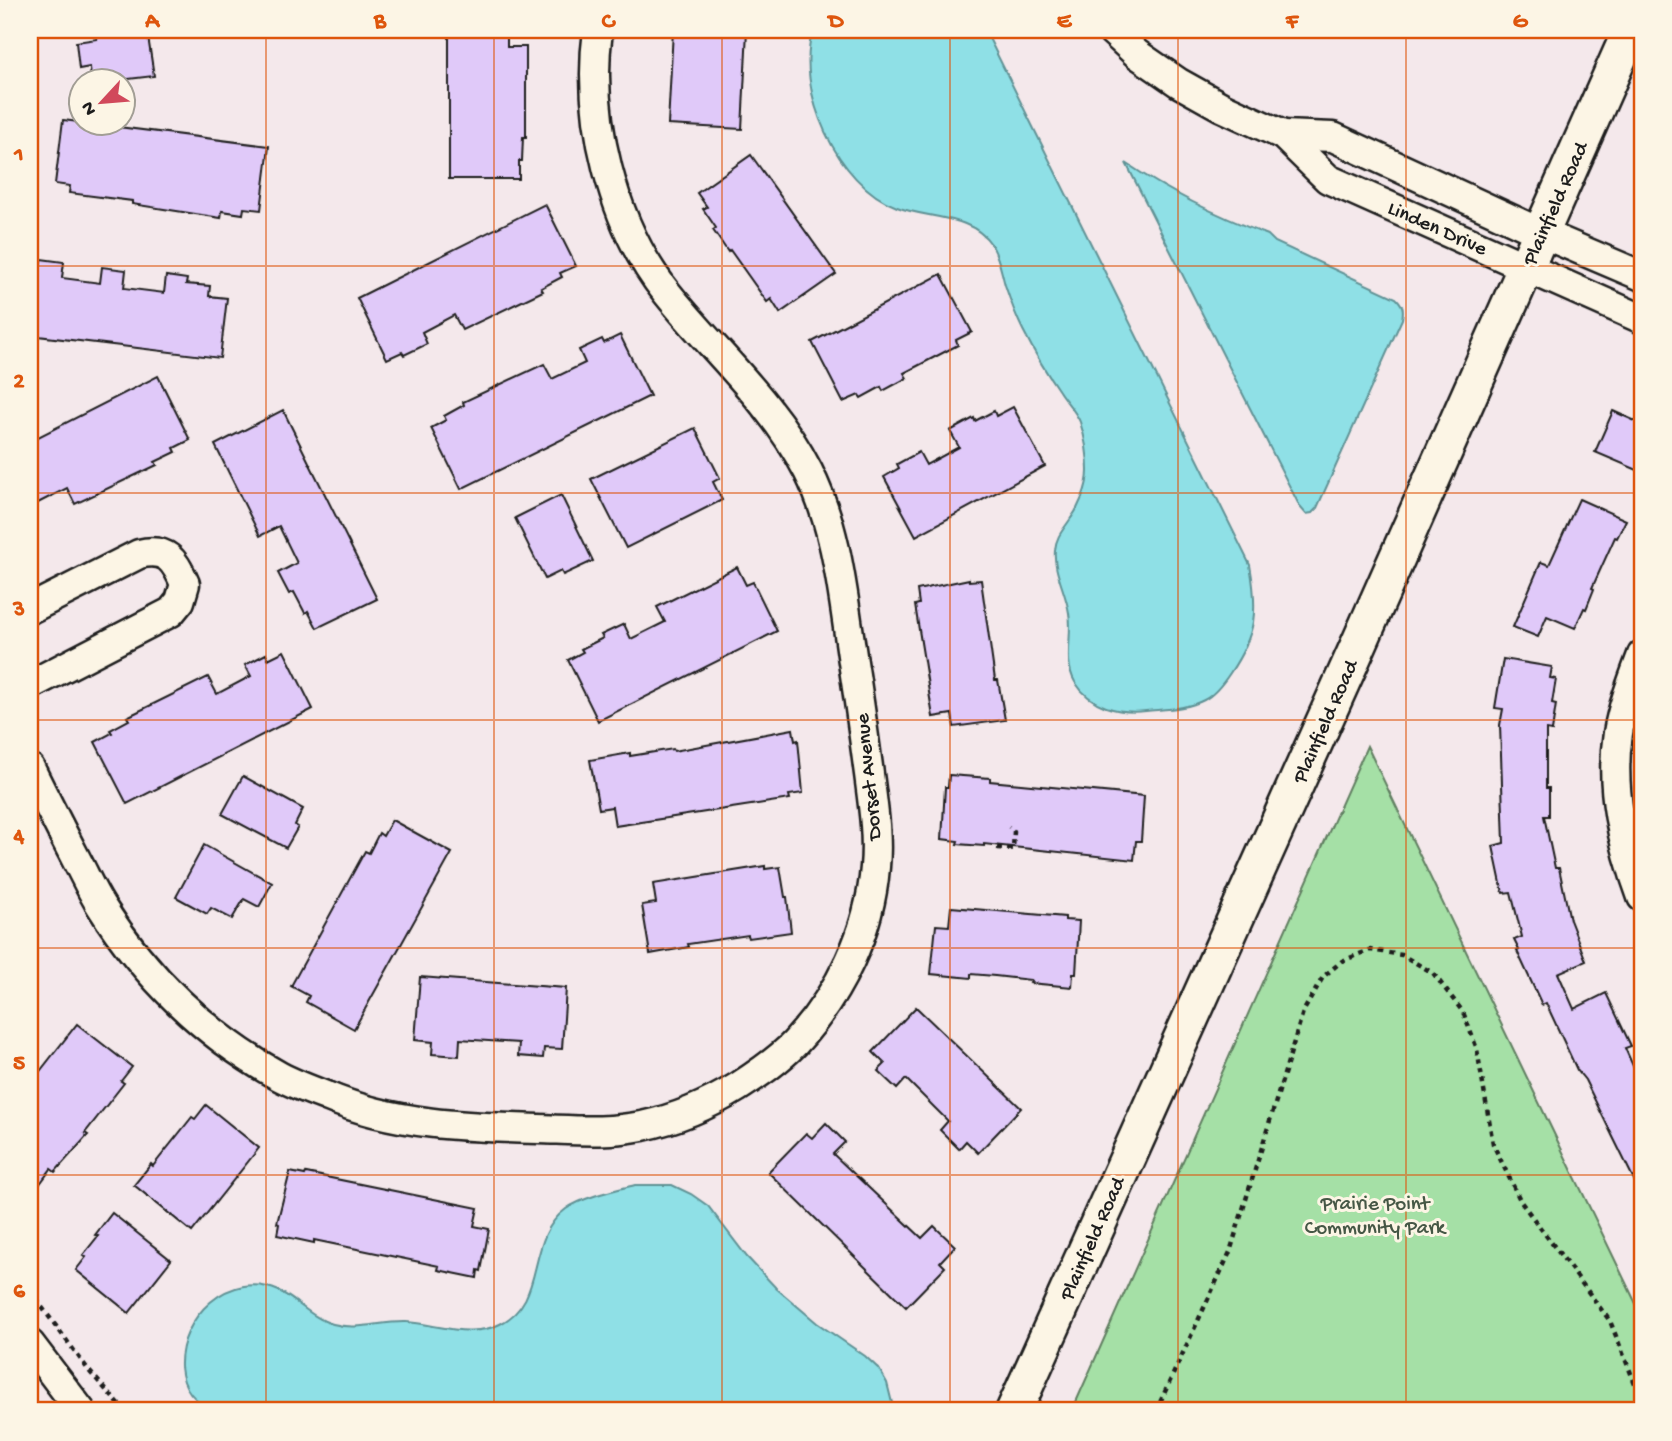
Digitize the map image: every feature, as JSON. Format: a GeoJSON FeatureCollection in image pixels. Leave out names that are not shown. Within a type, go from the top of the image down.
{"type":"FeatureCollection","features":[{"type":"Feature","properties":{"kind":"main road","name":"Plainfield Road"},"geometry":{"type":"LineString","coordinates":[[1014,1411],[1343,680],[1631,30]]}},
{"type":"Feature","properties":{"kind":"street","name":"Dorset Avenue"},"geometry":{"type":"LineString","coordinates":[[30,768],[99,904],[135,953],[176,1000],[235,1050],[282,1078],[350,1107],[392,1118],[481,1127],[601,1131],[642,1126],[685,1114],[725,1095],[753,1077],[794,1044],[821,1010],[848,967],[864,923],[875,868],[875,815],[833,536],[808,470],[775,416],[744,377],[669,295],[634,237],[617,197],[596,114],[594,66],[598,30]]}},
{"type":"Feature","properties":{"kind":"street","name":"Linden Drive"},"geometry":{"type":"LineString","coordinates":[[1111,30],[1136,54],[1179,83],[1222,107],[1283,135],[1328,179],[1642,319]]}},
{"type":"Feature","properties":{"kind":"street","name":"Linden Drive"},"geometry":{"type":"LineString","coordinates":[[1283,135],[1333,137],[1541,233],[1642,276]]}},
{"type":"Feature","properties":{"kind":"street"},"geometry":{"type":"LineString","coordinates":[[30,609],[139,554],[151,551],[172,559],[185,584],[180,601],[171,612],[30,685]]}},
{"type":"Feature","properties":{"kind":"street"},"geometry":{"type":"LineString","coordinates":[[1642,655],[1618,733],[1616,796],[1628,858],[1642,897]]}},
{"type":"Feature","properties":{"kind":"street"},"geometry":{"type":"LineString","coordinates":[[30,1344],[81,1411]]}},
{"type":"Feature","properties":{"kind":"path"},"geometry":{"type":"LineString","coordinates":[[997,848],[1013,849],[1014,831],[1009,827]]}},
{"type":"Feature","properties":{"kind":"path"},"geometry":{"type":"LineString","coordinates":[[1156,1411],[1230,1252],[1303,1012],[1323,977],[1342,961],[1370,950],[1402,955],[1433,973],[1463,1012],[1477,1049],[1493,1144],[1521,1202],[1610,1321],[1642,1401]]}},
{"type":"Feature","properties":{"kind":"path"},"geometry":{"type":"LineString","coordinates":[[30,1291],[90,1372],[125,1411]]}},
{"type":"Feature","properties":{"kind":"green space","name":"Prairie Point Community Park"},"geometry":{"type":"Polygon","coordinates":[[[1367,746],[1642,1316],[1642,1411],[1072,1411],[1367,746]]]}},
{"type":"Feature","properties":{"kind":"water"},"geometry":{"type":"Polygon","coordinates":[[[813,30],[986,32],[1250,565],[1254,609],[1246,646],[1228,677],[1204,700],[1176,708],[1115,710],[1089,698],[1075,682],[1069,657],[1069,613],[1056,566],[1055,550],[1058,537],[1076,510],[1086,484],[1087,459],[1080,422],[1027,338],[1011,302],[996,253],[982,234],[960,222],[897,207],[875,195],[856,178],[839,157],[815,106],[809,54],[813,30]]]}},
{"type":"Feature","properties":{"kind":"water"},"geometry":{"type":"Polygon","coordinates":[[[1126,163],[1195,203],[1268,235],[1275,242],[1396,298],[1402,305],[1402,319],[1317,508],[1312,513],[1306,514],[1300,507],[1126,163]]]}},
{"type":"Feature","properties":{"kind":"water"},"geometry":{"type":"Polygon","coordinates":[[[635,1185],[672,1185],[708,1206],[747,1257],[776,1288],[817,1323],[879,1369],[887,1383],[894,1411],[213,1411],[195,1398],[184,1382],[181,1367],[188,1331],[210,1302],[225,1292],[242,1286],[260,1286],[279,1291],[326,1322],[342,1326],[406,1322],[477,1330],[500,1324],[515,1313],[525,1300],[539,1253],[553,1222],[566,1209],[581,1201],[635,1185]]]}},
{"type":"Feature","properties":{"kind":"building"},"geometry":{"type":"Polygon","coordinates":[[[95,30],[147,30],[154,76],[136,78],[136,66],[79,66],[76,42],[97,39],[95,30]]]}},
{"type":"Feature","properties":{"kind":"building"},"geometry":{"type":"Polygon","coordinates":[[[449,30],[507,30],[507,47],[526,47],[526,137],[523,137],[522,161],[519,161],[519,179],[449,179],[449,30]]]}},
{"type":"Feature","properties":{"kind":"building"},"geometry":{"type":"Polygon","coordinates":[[[673,30],[747,30],[742,129],[668,125],[673,30]]]}},
{"type":"Feature","properties":{"kind":"building"},"geometry":{"type":"Polygon","coordinates":[[[63,120],[66,120],[66,136],[136,136],[136,129],[269,146],[261,210],[244,208],[243,214],[222,211],[221,218],[132,204],[132,201],[69,193],[70,186],[55,184],[63,120]]]}},
{"type":"Feature","properties":{"kind":"building"},"geometry":{"type":"Polygon","coordinates":[[[751,155],[836,274],[780,313],[771,299],[767,302],[730,250],[728,252],[713,230],[716,228],[703,209],[707,207],[697,193],[751,155]]]}},
{"type":"Feature","properties":{"kind":"building"},"geometry":{"type":"Polygon","coordinates":[[[545,204],[576,266],[560,273],[562,277],[541,288],[543,291],[462,330],[454,315],[422,332],[427,344],[404,355],[402,352],[387,359],[357,298],[545,204]]]}},
{"type":"Feature","properties":{"kind":"building"},"geometry":{"type":"Polygon","coordinates":[[[41,259],[64,262],[62,278],[100,283],[102,267],[126,270],[124,288],[164,293],[166,276],[187,279],[186,284],[210,286],[209,296],[227,298],[220,358],[30,335],[30,284],[37,286],[41,259]]]}},
{"type":"Feature","properties":{"kind":"building"},"geometry":{"type":"Polygon","coordinates":[[[941,274],[972,332],[956,340],[958,345],[904,373],[907,378],[883,391],[881,387],[861,398],[859,395],[843,402],[812,342],[941,274]]]}},
{"type":"Feature","properties":{"kind":"building"},"geometry":{"type":"Polygon","coordinates":[[[620,335],[650,396],[461,489],[431,428],[446,420],[444,416],[464,405],[463,402],[544,364],[552,379],[585,363],[579,350],[602,339],[604,343],[620,335]]]}},
{"type":"Feature","properties":{"kind":"building"},"geometry":{"type":"Polygon","coordinates":[[[158,376],[190,440],[174,448],[176,452],[155,462],[157,465],[75,504],[67,488],[30,507],[30,441],[158,376]]]}},
{"type":"Feature","properties":{"kind":"building"},"geometry":{"type":"Polygon","coordinates":[[[1013,407],[1045,466],[916,536],[884,477],[899,468],[897,464],[919,452],[926,465],[959,447],[950,431],[974,418],[975,421],[994,411],[996,416],[1013,407]]]}},
{"type":"Feature","properties":{"kind":"building"},"geometry":{"type":"Polygon","coordinates":[[[283,410],[377,599],[317,628],[294,592],[289,594],[278,573],[297,563],[279,526],[260,536],[215,445],[283,410]]]}},
{"type":"Feature","properties":{"kind":"building"},"geometry":{"type":"Polygon","coordinates":[[[1613,411],[1642,424],[1642,472],[1595,452],[1613,411]]]}},
{"type":"Feature","properties":{"kind":"building"},"geometry":{"type":"Polygon","coordinates":[[[695,428],[720,478],[713,482],[722,500],[626,548],[591,479],[695,428]]]}},
{"type":"Feature","properties":{"kind":"building"},"geometry":{"type":"Polygon","coordinates":[[[561,495],[593,561],[563,575],[561,571],[545,579],[515,518],[561,495]]]}},
{"type":"Feature","properties":{"kind":"building"},"geometry":{"type":"Polygon","coordinates":[[[1579,499],[1626,520],[1617,538],[1615,537],[1592,588],[1594,589],[1586,609],[1584,608],[1575,628],[1547,616],[1538,637],[1513,627],[1541,562],[1549,565],[1579,499]]]}},
{"type":"Feature","properties":{"kind":"building"},"geometry":{"type":"Polygon","coordinates":[[[737,567],[746,585],[753,582],[777,631],[598,721],[568,660],[583,652],[581,649],[603,638],[601,635],[624,624],[631,639],[665,622],[657,607],[737,567]]]}},
{"type":"Feature","properties":{"kind":"building"},"geometry":{"type":"Polygon","coordinates":[[[969,579],[981,580],[995,680],[998,680],[1005,720],[954,727],[952,714],[933,717],[915,605],[919,604],[917,590],[969,579]]]}},
{"type":"Feature","properties":{"kind":"building"},"geometry":{"type":"Polygon","coordinates":[[[284,651],[313,709],[127,804],[95,742],[129,720],[127,717],[208,677],[217,694],[251,676],[245,665],[266,654],[268,659],[284,651]]]}},
{"type":"Feature","properties":{"kind":"building"},"geometry":{"type":"Polygon","coordinates":[[[1503,659],[1552,667],[1550,678],[1556,679],[1552,703],[1556,704],[1552,731],[1546,730],[1549,816],[1544,816],[1570,920],[1586,961],[1558,973],[1574,1009],[1606,993],[1631,1046],[1625,1048],[1642,1086],[1642,1196],[1546,1003],[1542,1005],[1514,940],[1522,937],[1511,892],[1503,893],[1493,846],[1504,843],[1500,725],[1503,709],[1495,708],[1503,659]]]}},
{"type":"Feature","properties":{"kind":"building"},"geometry":{"type":"Polygon","coordinates":[[[793,729],[795,741],[798,740],[803,793],[789,795],[790,799],[615,826],[612,807],[599,809],[590,760],[630,753],[630,756],[673,749],[674,751],[793,729]]]}},
{"type":"Feature","properties":{"kind":"building"},"geometry":{"type":"Polygon","coordinates":[[[949,775],[1144,796],[1141,841],[1136,841],[1134,860],[984,844],[957,844],[958,841],[942,839],[945,787],[948,787],[949,775]]]}},
{"type":"Feature","properties":{"kind":"building"},"geometry":{"type":"Polygon","coordinates":[[[243,776],[303,809],[295,825],[298,827],[286,848],[222,814],[243,776]]]}},
{"type":"Feature","properties":{"kind":"building"},"geometry":{"type":"Polygon","coordinates":[[[392,820],[452,853],[354,1029],[306,1002],[309,996],[291,986],[365,851],[369,853],[379,833],[383,836],[392,820]]]}},
{"type":"Feature","properties":{"kind":"building"},"geometry":{"type":"Polygon","coordinates":[[[204,845],[272,883],[259,907],[244,899],[232,919],[211,908],[207,914],[176,897],[204,845]]]}},
{"type":"Feature","properties":{"kind":"building"},"geometry":{"type":"Polygon","coordinates":[[[765,866],[765,869],[780,867],[791,932],[688,944],[689,947],[650,954],[642,905],[656,903],[653,884],[765,866]]]}},
{"type":"Feature","properties":{"kind":"building"},"geometry":{"type":"Polygon","coordinates":[[[951,907],[1065,917],[1065,920],[1079,921],[1076,974],[1073,974],[1072,987],[995,976],[971,974],[971,978],[931,974],[936,925],[949,926],[951,907]]]}},
{"type":"Feature","properties":{"kind":"building"},"geometry":{"type":"Polygon","coordinates":[[[420,977],[566,988],[562,1049],[544,1048],[543,1058],[518,1056],[519,1043],[460,1039],[459,1056],[432,1054],[433,1042],[415,1040],[420,977]]]}},
{"type":"Feature","properties":{"kind":"building"},"geometry":{"type":"Polygon","coordinates":[[[916,1007],[1021,1108],[978,1153],[966,1141],[959,1149],[940,1130],[948,1121],[906,1079],[897,1089],[878,1071],[885,1064],[873,1052],[916,1007]]]}},
{"type":"Feature","properties":{"kind":"building"},"geometry":{"type":"Polygon","coordinates":[[[77,1024],[132,1067],[121,1081],[124,1083],[85,1133],[88,1135],[55,1172],[51,1169],[30,1197],[30,1084],[77,1024]]]}},
{"type":"Feature","properties":{"kind":"building"},"geometry":{"type":"Polygon","coordinates":[[[206,1105],[259,1148],[192,1232],[134,1185],[151,1164],[153,1166],[192,1117],[195,1119],[206,1105]]]}},
{"type":"Feature","properties":{"kind":"building"},"geometry":{"type":"Polygon","coordinates":[[[826,1123],[845,1142],[833,1154],[922,1238],[934,1226],[955,1246],[940,1262],[945,1267],[906,1307],[768,1172],[806,1133],[812,1138],[826,1123]]]}},
{"type":"Feature","properties":{"kind":"building"},"geometry":{"type":"Polygon","coordinates":[[[290,1172],[478,1208],[474,1226],[489,1229],[481,1271],[478,1270],[477,1278],[438,1270],[439,1266],[277,1235],[277,1223],[290,1172]]]}},
{"type":"Feature","properties":{"kind":"building"},"geometry":{"type":"Polygon","coordinates":[[[112,1213],[171,1260],[129,1313],[76,1270],[86,1257],[83,1255],[98,1236],[95,1235],[112,1213]]]}}]}
